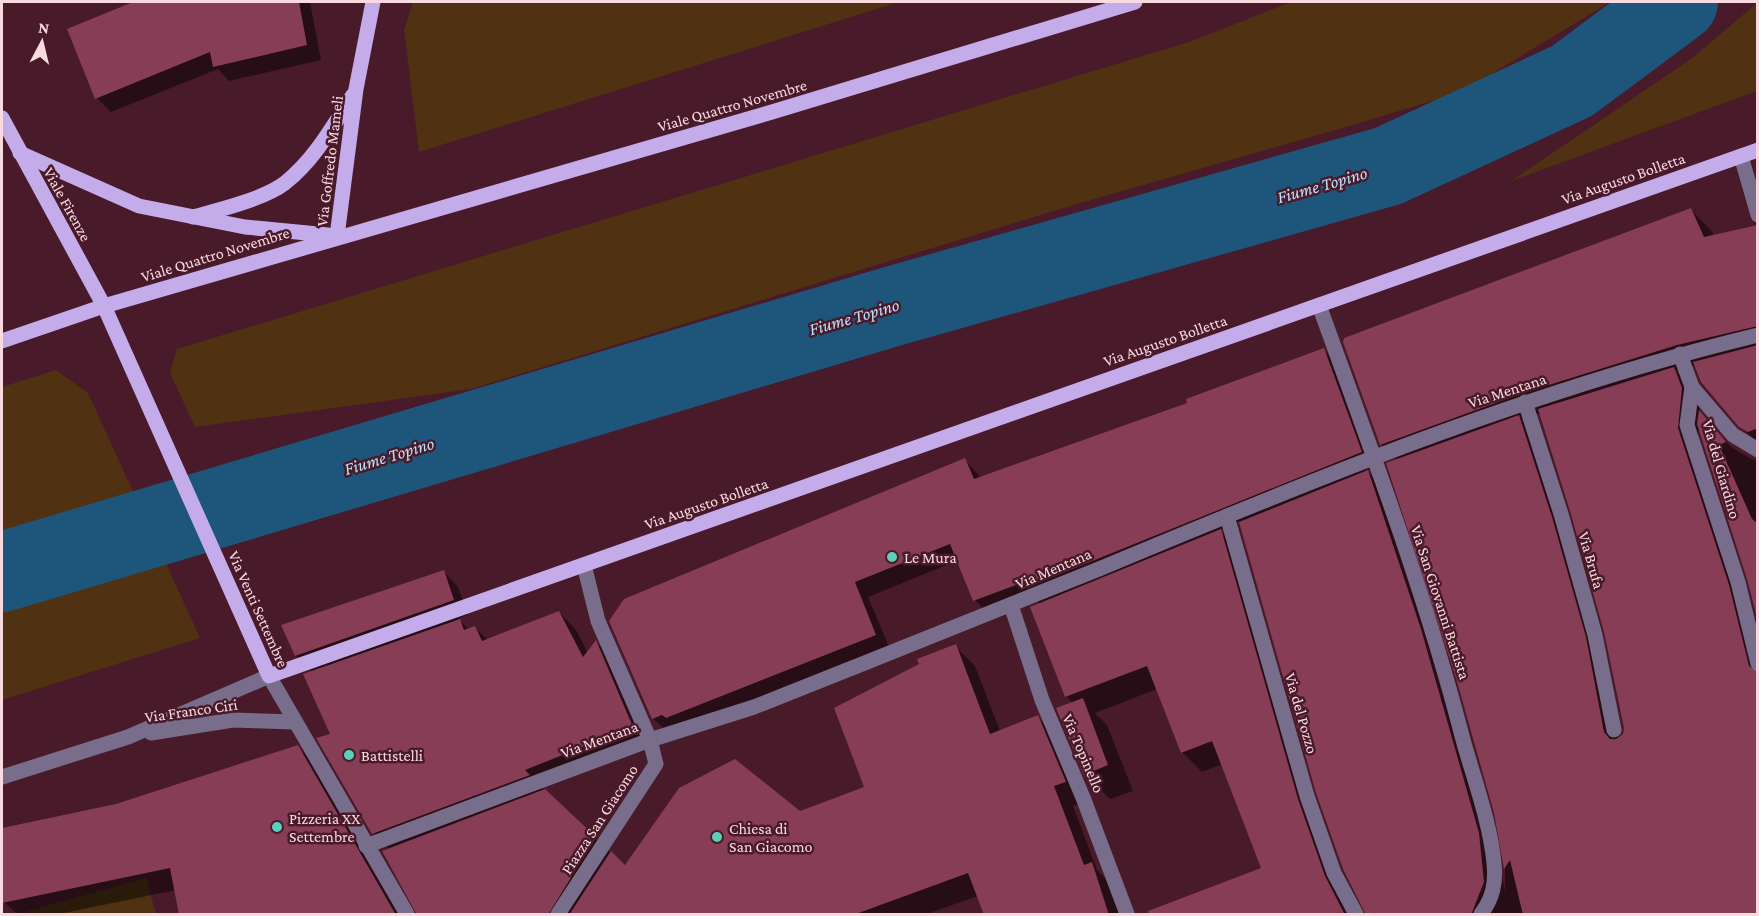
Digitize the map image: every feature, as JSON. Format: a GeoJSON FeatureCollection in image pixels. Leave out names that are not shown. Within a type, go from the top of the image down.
{"type":"FeatureCollection","features":[{"type":"Feature","properties":{"kind":"main road","name":"Via Goffredo Mameli"},"geometry":{"type":"LineString","coordinates":[[337,236],[356,89],[372,2]]}},
{"type":"Feature","properties":{"kind":"main road","name":"Viale Quattro Novembre"},"geometry":{"type":"LineString","coordinates":[[2,341],[104,306],[337,236],[772,112],[1135,2]]}},
{"type":"Feature","properties":{"kind":"main road","name":"Via Goffredo Mameli"},"geometry":{"type":"LineString","coordinates":[[189,218],[235,206],[283,184],[318,150],[356,89]]}},
{"type":"Feature","properties":{"kind":"main road","name":"Viale Firenze"},"geometry":{"type":"LineString","coordinates":[[2,118],[104,306]]}},
{"type":"Feature","properties":{"kind":"main road","name":"Via Augusto Bolletta"},"geometry":{"type":"LineString","coordinates":[[269,676],[1758,150]]}},
{"type":"Feature","properties":{"kind":"main road","name":"Viale Quattro Novembre"},"geometry":{"type":"LineString","coordinates":[[20,153],[139,206],[189,218],[245,227],[337,236]]}},
{"type":"Feature","properties":{"kind":"main road","name":"Via Venti Settembre"},"geometry":{"type":"LineString","coordinates":[[104,306],[269,676]]}},
{"type":"Feature","properties":{"kind":"street"},"geometry":{"type":"LineString","coordinates":[[1741,156],[1758,215]]}},
{"type":"Feature","properties":{"kind":"street","name":"Via San Giovanni Battista"},"geometry":{"type":"LineString","coordinates":[[1319,305],[1441,656],[1491,843],[1495,886],[1491,902],[1481,915]]}},
{"type":"Feature","properties":{"kind":"street","name":"Via Mentana"},"geometry":{"type":"LineString","coordinates":[[366,846],[650,740],[754,707],[1227,516],[1525,402],[1680,354],[1758,335]]}},
{"type":"Feature","properties":{"kind":"street"},"geometry":{"type":"LineString","coordinates":[[1680,354],[1692,387],[1732,435],[1758,450]]}},
{"type":"Feature","properties":{"kind":"street","name":"Via del Giardino"},"geometry":{"type":"LineString","coordinates":[[1692,387],[1687,425],[1738,582],[1758,664]]}},
{"type":"Feature","properties":{"kind":"street","name":"Via Brufa"},"geometry":{"type":"LineString","coordinates":[[1525,402],[1561,514],[1594,635],[1614,730]]}},
{"type":"Feature","properties":{"kind":"street","name":"Via del Pozzo"},"geometry":{"type":"LineString","coordinates":[[1227,516],[1307,796],[1334,873],[1356,915]]}},
{"type":"Feature","properties":{"kind":"street"},"geometry":{"type":"LineString","coordinates":[[584,565],[598,621],[650,740]]}},
{"type":"Feature","properties":{"kind":"street","name":"Via Topinello"},"geometry":{"type":"LineString","coordinates":[[1011,605],[1042,700],[1084,800],[1127,915]]}},
{"type":"Feature","properties":{"kind":"street","name":"Via Venti Settembre"},"geometry":{"type":"LineString","coordinates":[[269,676],[406,915]]}},
{"type":"Feature","properties":{"kind":"street","name":"Via Franco Ciri"},"geometry":{"type":"LineString","coordinates":[[2,777],[128,737],[269,676]]}},
{"type":"Feature","properties":{"kind":"street","name":"Via Franco Ciri"},"geometry":{"type":"LineString","coordinates":[[128,737],[233,720],[295,722]]}},
{"type":"Feature","properties":{"kind":"street","name":"Piazza San Giacomo"},"geometry":{"type":"LineString","coordinates":[[558,915],[656,764],[650,740]]}},
{"type":"Feature","properties":{"kind":"shaded area"},"geometry":{"type":"Polygon","coordinates":[[[413,2],[899,2],[419,152],[404,30],[413,2]]]}},
{"type":"Feature","properties":{"kind":"shaded area"},"geometry":{"type":"Polygon","coordinates":[[[1291,2],[1610,2],[1462,92],[1070,206],[471,389],[195,427],[170,373],[177,349],[1192,41],[1291,2]]]}},
{"type":"Feature","properties":{"kind":"shaded area"},"geometry":{"type":"Polygon","coordinates":[[[1758,2],[1757,91],[1511,181],[1691,59],[1758,2]]]}},
{"type":"Feature","properties":{"kind":"shaded area"},"geometry":{"type":"Polygon","coordinates":[[[56,370],[88,393],[200,638],[2,700],[2,387],[56,370]]]}},
{"type":"Feature","properties":{"kind":"shaded area"},"geometry":{"type":"Polygon","coordinates":[[[146,878],[156,914],[17,914],[146,878]]]}},
{"type":"Feature","properties":{"kind":"building"},"geometry":{"type":"Polygon","coordinates":[[[133,2],[299,2],[307,45],[213,67],[210,52],[95,99],[67,29],[133,2]]]}},
{"type":"Feature","properties":{"kind":"building"},"geometry":{"type":"Polygon","coordinates":[[[1691,208],[1704,237],[1758,225],[1758,326],[1677,345],[1523,393],[1380,445],[1343,342],[1344,338],[1691,208]]]}},
{"type":"Feature","properties":{"kind":"building"},"geometry":{"type":"Polygon","coordinates":[[[1758,345],[1758,428],[1748,432],[1739,427],[1701,382],[1693,362],[1758,345]]]}},
{"type":"Feature","properties":{"kind":"building"},"geometry":{"type":"Polygon","coordinates":[[[1324,348],[1362,452],[1023,589],[1021,583],[973,601],[950,544],[855,582],[876,635],[666,718],[662,715],[652,719],[609,621],[624,599],[965,458],[974,479],[1187,403],[1186,399],[1324,348]]]}},
{"type":"Feature","properties":{"kind":"building"},"geometry":{"type":"Polygon","coordinates":[[[1674,367],[1682,388],[1678,428],[1729,585],[1749,666],[1758,673],[1758,915],[1523,915],[1510,860],[1504,869],[1494,813],[1456,678],[1386,463],[1519,415],[1552,517],[1586,637],[1604,732],[1610,739],[1616,739],[1623,734],[1624,728],[1604,632],[1538,409],[1674,367]]]}},
{"type":"Feature","properties":{"kind":"building"},"geometry":{"type":"Polygon","coordinates":[[[1699,410],[1726,442],[1719,445],[1752,519],[1758,524],[1758,621],[1747,579],[1697,424],[1699,410]]]}},
{"type":"Feature","properties":{"kind":"building"},"geometry":{"type":"Polygon","coordinates":[[[1368,470],[1421,629],[1479,833],[1484,882],[1471,915],[1366,915],[1343,869],[1316,793],[1239,522],[1368,470]]]}},
{"type":"Feature","properties":{"kind":"building"},"geometry":{"type":"Polygon","coordinates":[[[1221,529],[1298,799],[1325,876],[1345,915],[1149,915],[1148,911],[1261,868],[1212,741],[1181,753],[1147,666],[1065,697],[1030,607],[1221,529]]]}},
{"type":"Feature","properties":{"kind":"building"},"geometry":{"type":"Polygon","coordinates":[[[444,570],[454,600],[295,656],[281,625],[444,570]]]}},
{"type":"Feature","properties":{"kind":"building"},"geometry":{"type":"Polygon","coordinates":[[[559,611],[583,657],[596,640],[633,727],[525,770],[530,775],[372,834],[316,738],[330,734],[303,674],[460,619],[464,630],[475,626],[482,641],[559,611]]]}},
{"type":"Feature","properties":{"kind":"building"},"geometry":{"type":"Polygon","coordinates":[[[956,644],[990,734],[1038,715],[1066,782],[1054,786],[1084,865],[1092,862],[1109,915],[984,915],[968,873],[853,915],[569,915],[611,851],[625,865],[679,788],[735,759],[800,811],[864,787],[834,708],[919,664],[917,659],[956,644]]]}},
{"type":"Feature","properties":{"kind":"building"},"geometry":{"type":"Polygon","coordinates":[[[1083,698],[1108,765],[1084,775],[1056,708],[1083,698]]]}},
{"type":"Feature","properties":{"kind":"building"},"geometry":{"type":"Polygon","coordinates":[[[298,745],[396,915],[179,915],[170,868],[2,903],[2,828],[116,804],[298,745]]]}},
{"type":"Feature","properties":{"kind":"building"},"geometry":{"type":"Polygon","coordinates":[[[545,789],[596,837],[548,915],[417,915],[382,851],[545,789]]]}},
{"type":"Feature","properties":{"kind":"waterway","name":"Fiume Topino"},"geometry":{"type":"LineString","coordinates":[[2,572],[890,307],[1388,166],[1572,81],[1678,2]]}},
{"type":"Feature","properties":{"kind":"place","name":"Le Mura"},"geometry":{"type":"Point","coordinates":[892,557]}},
{"type":"Feature","properties":{"kind":"place","name":"Battistelli"},"geometry":{"type":"Point","coordinates":[349,755]}},
{"type":"Feature","properties":{"kind":"place","name":"Pizzeria XX Settembre"},"geometry":{"type":"Point","coordinates":[277,827]}},
{"type":"Feature","properties":{"kind":"place","name":"Chiesa di San Giacomo"},"geometry":{"type":"Point","coordinates":[717,837]}}]}
